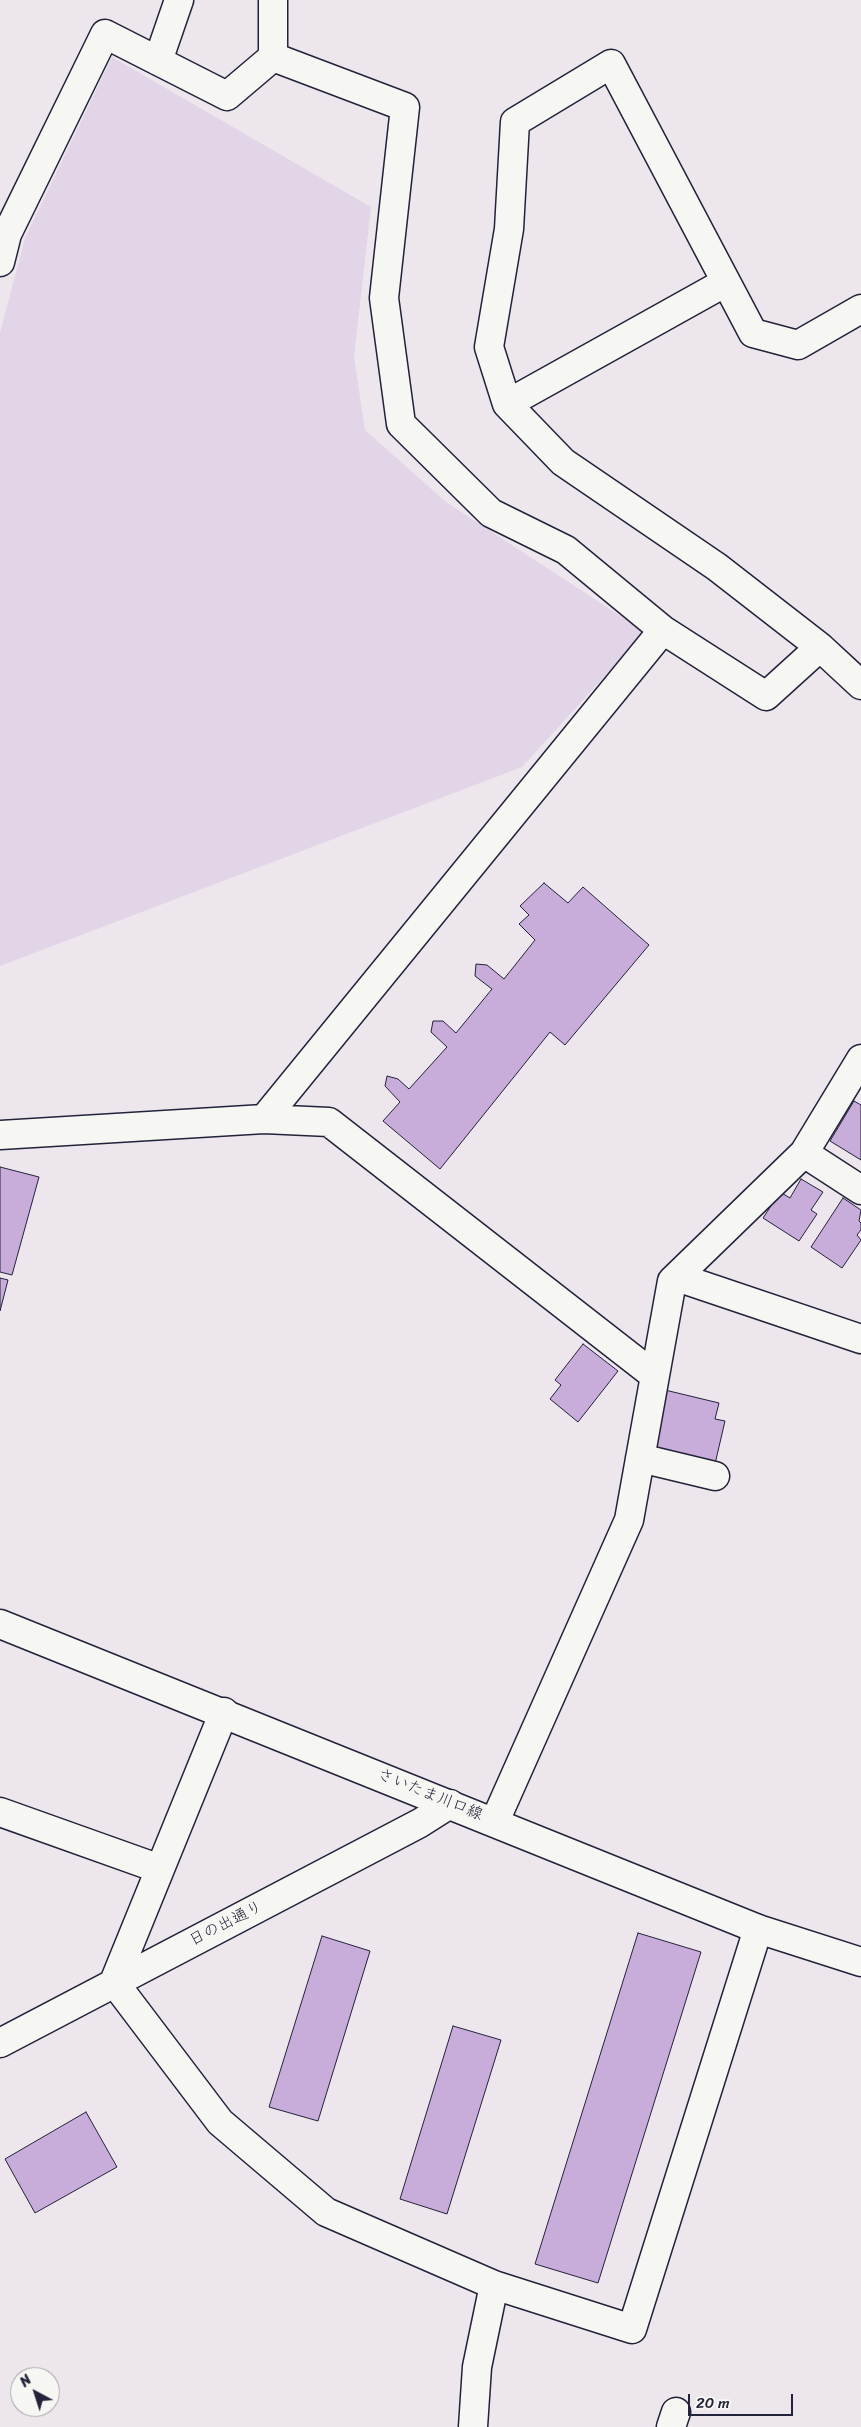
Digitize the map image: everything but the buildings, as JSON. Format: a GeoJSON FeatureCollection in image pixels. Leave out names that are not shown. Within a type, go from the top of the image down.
{"type":"FeatureCollection","features":[{"type":"Feature","properties":{"kind":"street"},"geometry":{"type":"LineString","coordinates":[[158,61],[179,0]]}},
{"type":"Feature","properties":{"kind":"street"},"geometry":{"type":"LineString","coordinates":[[0,262],[7,234],[105,34],[227,96],[273,57],[273,0]]}},
{"type":"Feature","properties":{"kind":"street"},"geometry":{"type":"LineString","coordinates":[[273,57],[405,107],[384,298],[401,424],[491,513],[566,550],[663,630],[766,696],[820,647]]}},
{"type":"Feature","properties":{"kind":"street"},"geometry":{"type":"LineString","coordinates":[[861,309],[798,345],[753,333],[611,64],[515,122],[508,229],[489,347],[507,404],[563,462],[717,567],[820,647],[861,685]]}},
{"type":"Feature","properties":{"kind":"street"},"geometry":{"type":"LineString","coordinates":[[507,404],[726,282]]}},
{"type":"Feature","properties":{"kind":"street"},"geometry":{"type":"LineString","coordinates":[[264,1118],[663,630]]}},
{"type":"Feature","properties":{"kind":"street"},"geometry":{"type":"LineString","coordinates":[[495,1821],[629,1520],[672,1281],[804,1153],[861,1059]]}},
{"type":"Feature","properties":{"kind":"street"},"geometry":{"type":"LineString","coordinates":[[0,1136],[264,1118],[329,1122],[655,1376]]}},
{"type":"Feature","properties":{"kind":"street"},"geometry":{"type":"LineString","coordinates":[[804,1153],[861,1190]]}},
{"type":"Feature","properties":{"kind":"street"},"geometry":{"type":"LineString","coordinates":[[677,1276],[861,1339]]}},
{"type":"Feature","properties":{"kind":"street"},"geometry":{"type":"LineString","coordinates":[[640,1458],[715,1476]]}},
{"type":"Feature","properties":{"kind":"street","name":"さいたま川口線"},"geometry":{"type":"LineString","coordinates":[[0,1624],[224,1712],[758,1928],[861,1962]]}},
{"type":"Feature","properties":{"kind":"street"},"geometry":{"type":"LineString","coordinates":[[224,1712],[114,1982],[220,2122],[326,2212],[494,2285],[632,2329],[758,1928]]}},
{"type":"Feature","properties":{"kind":"street","name":"日の出通り"},"geometry":{"type":"LineString","coordinates":[[0,2042],[420,1823],[450,1804]]}},
{"type":"Feature","properties":{"kind":"street"},"geometry":{"type":"LineString","coordinates":[[0,1812],[160,1869]]}},
{"type":"Feature","properties":{"kind":"street"},"geometry":{"type":"LineString","coordinates":[[473,2427],[478,2367],[494,2285]]}},
{"type":"Feature","properties":{"kind":"shaded area"},"geometry":{"type":"Polygon","coordinates":[[[112,57],[371,207],[354,357],[365,430],[446,502],[645,632],[522,767],[0,966],[0,333],[25,238],[112,57]]]}}]}
